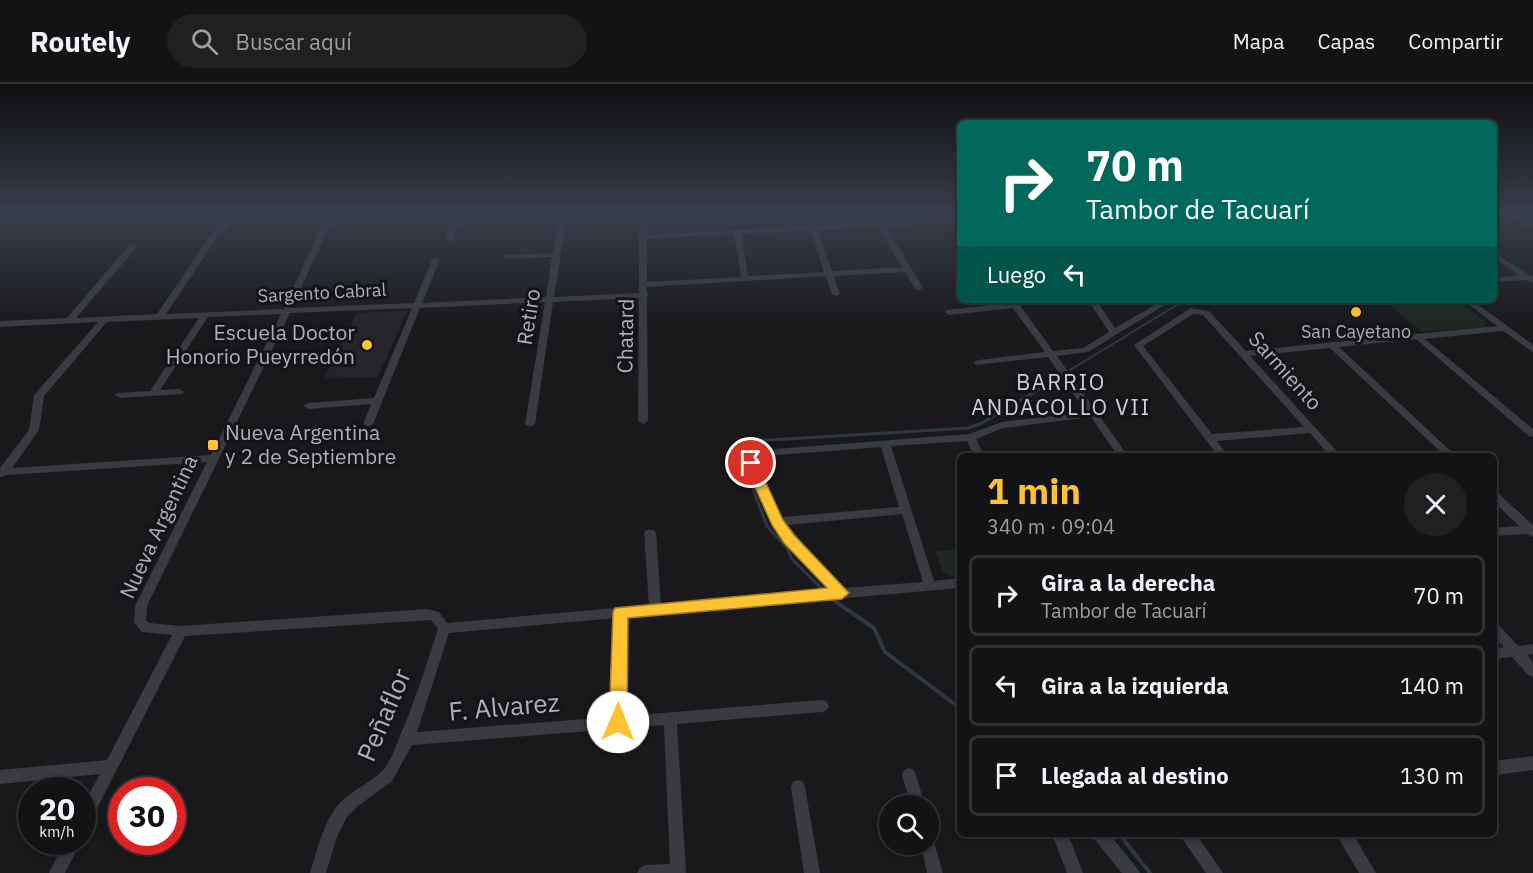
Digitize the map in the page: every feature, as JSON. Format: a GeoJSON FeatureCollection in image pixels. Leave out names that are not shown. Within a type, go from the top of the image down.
{"type":"FeatureCollection","features":[{"type":"Feature","properties":{"kind":"street"},"geometry":{"type":"LineString","coordinates":[[69,321],[128,252]]}},
{"type":"Feature","properties":{"kind":"street"},"geometry":{"type":"LineString","coordinates":[[160,316],[204,252]]}},
{"type":"Feature","properties":{"kind":"street","name":"Nueva Argentina"},"geometry":{"type":"LineString","coordinates":[[314,252],[287,311],[141,606],[140,622],[146,628],[181,631],[427,614],[435,616],[444,628]]}},
{"type":"Feature","properties":{"kind":"street","name":"Retiro"},"geometry":{"type":"LineString","coordinates":[[530,424],[557,252]]}},
{"type":"Feature","properties":{"kind":"street","name":"Chatard"},"geometry":{"type":"LineString","coordinates":[[643,421],[644,252]]}},
{"type":"Feature","properties":{"kind":"street"},"geometry":{"type":"LineString","coordinates":[[740,252],[745,280]]}},
{"type":"Feature","properties":{"kind":"street"},"geometry":{"type":"LineString","coordinates":[[821,252],[836,294]]}},
{"type":"Feature","properties":{"kind":"street"},"geometry":{"type":"LineString","coordinates":[[898,252],[919,288]]}},
{"type":"Feature","properties":{"kind":"street"},"geometry":{"type":"LineString","coordinates":[[507,257],[557,255]]}},
{"type":"Feature","properties":{"kind":"street"},"geometry":{"type":"LineString","coordinates":[[1497,257],[1531,279]]}},
{"type":"Feature","properties":{"kind":"street"},"geometry":{"type":"LineString","coordinates":[[368,424],[436,260]]}},
{"type":"Feature","properties":{"kind":"street","name":"Sargento Cabral"},"geometry":{"type":"LineString","coordinates":[[0,324],[550,299],[745,280],[908,269]]}},
{"type":"Feature","properties":{"kind":"street"},"geometry":{"type":"LineString","coordinates":[[1497,280],[1531,279]]}},
{"type":"Feature","properties":{"kind":"street"},"geometry":{"type":"LineString","coordinates":[[949,312],[1014,303],[1121,453]]}},
{"type":"Feature","properties":{"kind":"street"},"geometry":{"type":"LineString","coordinates":[[1094,303],[1114,333]]}},
{"type":"Feature","properties":{"kind":"street"},"geometry":{"type":"LineString","coordinates":[[979,363],[1084,350],[1163,303]]}},
{"type":"Feature","properties":{"kind":"street"},"geometry":{"type":"LineString","coordinates":[[1471,303],[1533,350]]}},
{"type":"Feature","properties":{"kind":"street","name":"Sarmiento"},"geometry":{"type":"LineString","coordinates":[[1209,438],[1138,345],[1191,310],[1206,313],[1333,453]]}},
{"type":"Feature","properties":{"kind":"street"},"geometry":{"type":"LineString","coordinates":[[153,393],[206,314]]}},
{"type":"Feature","properties":{"kind":"street"},"geometry":{"type":"LineString","coordinates":[[1,473],[34,430],[39,395],[104,320]]}},
{"type":"Feature","properties":{"kind":"street"},"geometry":{"type":"LineString","coordinates":[[1243,354],[1505,328]]}},
{"type":"Feature","properties":{"kind":"street"},"geometry":{"type":"LineString","coordinates":[[1418,337],[1533,434]]}},
{"type":"Feature","properties":{"kind":"street"},"geometry":{"type":"LineString","coordinates":[[1333,346],[1448,453]]}},
{"type":"Feature","properties":{"kind":"street"},"geometry":{"type":"LineString","coordinates":[[120,396],[179,392]]}},
{"type":"Feature","properties":{"kind":"street"},"geometry":{"type":"LineString","coordinates":[[308,405],[378,401]]}},
{"type":"Feature","properties":{"kind":"street"},"geometry":{"type":"LineString","coordinates":[[837,594],[777,522],[751,467],[754,458],[763,453],[970,437],[1002,425],[1093,414]]}},
{"type":"Feature","properties":{"kind":"street"},"geometry":{"type":"LineString","coordinates":[[1209,438],[1312,430]]}},
{"type":"Feature","properties":{"kind":"street"},"geometry":{"type":"LineString","coordinates":[[970,437],[978,453]]}},
{"type":"Feature","properties":{"kind":"street"},"geometry":{"type":"LineString","coordinates":[[1209,438],[1221,453]]}},
{"type":"Feature","properties":{"kind":"street"},"geometry":{"type":"LineString","coordinates":[[885,444],[930,586]]}},
{"type":"Feature","properties":{"kind":"street"},"geometry":{"type":"LineString","coordinates":[[1,473],[214,458]]}},
{"type":"Feature","properties":{"kind":"street"},"geometry":{"type":"LineString","coordinates":[[1497,499],[1532,530]]}},
{"type":"Feature","properties":{"kind":"street"},"geometry":{"type":"LineString","coordinates":[[777,522],[905,510]]}},
{"type":"Feature","properties":{"kind":"street"},"geometry":{"type":"LineString","coordinates":[[1497,532],[1532,530]]}},
{"type":"Feature","properties":{"kind":"street"},"geometry":{"type":"LineString","coordinates":[[650,533],[655,610]]}},
{"type":"Feature","properties":{"kind":"street"},"geometry":{"type":"LineString","coordinates":[[444,628],[957,583]]}},
{"type":"Feature","properties":{"kind":"street"},"geometry":{"type":"LineString","coordinates":[[618,722],[621,612]]}},
{"type":"Feature","properties":{"kind":"street","name":"Peñaflor"},"geometry":{"type":"LineString","coordinates":[[318,873],[339,816],[348,805],[375,787],[391,772],[406,739],[444,628]]}},
{"type":"Feature","properties":{"kind":"street"},"geometry":{"type":"LineString","coordinates":[[96,796],[181,631]]}},
{"type":"Feature","properties":{"kind":"street"},"geometry":{"type":"LineString","coordinates":[[1497,631],[1533,671]]}},
{"type":"Feature","properties":{"kind":"street"},"geometry":{"type":"LineString","coordinates":[[1497,654],[1533,649]]}},
{"type":"Feature","properties":{"kind":"street","name":"F. Alvarez"},"geometry":{"type":"LineString","coordinates":[[406,739],[822,706]]}},
{"type":"Feature","properties":{"kind":"street"},"geometry":{"type":"LineString","coordinates":[[645,873],[678,872],[670,718]]}},
{"type":"Feature","properties":{"kind":"street"},"geometry":{"type":"LineString","coordinates":[[1497,768],[1533,763]]}},
{"type":"Feature","properties":{"kind":"street"},"geometry":{"type":"LineString","coordinates":[[0,777],[112,766]]}},
{"type":"Feature","properties":{"kind":"street"},"geometry":{"type":"LineString","coordinates":[[909,775],[915,795]]}},
{"type":"Feature","properties":{"kind":"street"},"geometry":{"type":"LineString","coordinates":[[798,787],[812,873]]}},
{"type":"Feature","properties":{"kind":"street"},"geometry":{"type":"LineString","coordinates":[[1061,837],[1076,873]]}},
{"type":"Feature","properties":{"kind":"street"},"geometry":{"type":"LineString","coordinates":[[1102,837],[1132,873]]}},
{"type":"Feature","properties":{"kind":"street"},"geometry":{"type":"LineString","coordinates":[[1189,837],[1215,873]]}},
{"type":"Feature","properties":{"kind":"street"},"geometry":{"type":"LineString","coordinates":[[1346,837],[1368,873]]}},
{"type":"Feature","properties":{"kind":"street"},"geometry":{"type":"LineString","coordinates":[[57,873],[66,855]]}},
{"type":"Feature","properties":{"kind":"street"},"geometry":{"type":"LineString","coordinates":[[931,855],[935,873]]}},
{"type":"Feature","properties":{"kind":"shaded area"},"geometry":{"type":"Polygon","coordinates":[[[1387,303],[1461,303],[1486,322],[1485,327],[1422,332],[1387,303]]]}},
{"type":"Feature","properties":{"kind":"shaded area","name":"Escuela Doctor Honorio Pueyrredón"},"geometry":{"type":"Polygon","coordinates":[[[407,311],[378,377],[324,379],[357,313],[407,311]]]}},
{"type":"Feature","properties":{"kind":"shaded area"},"geometry":{"type":"Polygon","coordinates":[[[957,549],[957,576],[951,577],[943,572],[935,551],[957,549]]]}},
{"type":"Feature","properties":{"kind":"waterway"},"geometry":{"type":"LineString","coordinates":[[1070,370],[1180,303]]}},
{"type":"Feature","properties":{"kind":"waterway"},"geometry":{"type":"LineString","coordinates":[[1053,381],[1058,378]]}},
{"type":"Feature","properties":{"kind":"waterway"},"geometry":{"type":"LineString","coordinates":[[825,592],[792,559],[787,548],[767,526],[751,484],[731,459],[731,448],[737,442],[968,428],[982,423],[1055,380]]}},
{"type":"Feature","properties":{"kind":"waterway"},"geometry":{"type":"LineString","coordinates":[[829,597],[874,628],[885,652],[957,706]]}},
{"type":"Feature","properties":{"kind":"waterway"},"geometry":{"type":"LineString","coordinates":[[1121,837],[1150,873]]}},
{"type":"Feature","properties":{"kind":"place","name":"San Cayetano"},"geometry":{"type":"Point","coordinates":[1356,312]}},
{"type":"Feature","properties":{"kind":"place","name":"Escuela Doctor Honorio Pueyrredón"},"geometry":{"type":"Point","coordinates":[367,345]}},
{"type":"Feature","properties":{"kind":"place","name":"Nueva Argentina y 2 de Septiembre"},"geometry":{"type":"Point","coordinates":[213,445]}},
{"type":"Feature","properties":{"kind":"district","name":"BARRIO ANDACOLLO VII"},"geometry":{"type":"Point","coordinates":[1061,394]}},
{"type":"Feature","properties":{"kind":"route"},"geometry":{"type":"LineString","coordinates":[[618,722],[621,612],[842,593],[789,539],[777,522],[755,477],[751,463]]}}]}
